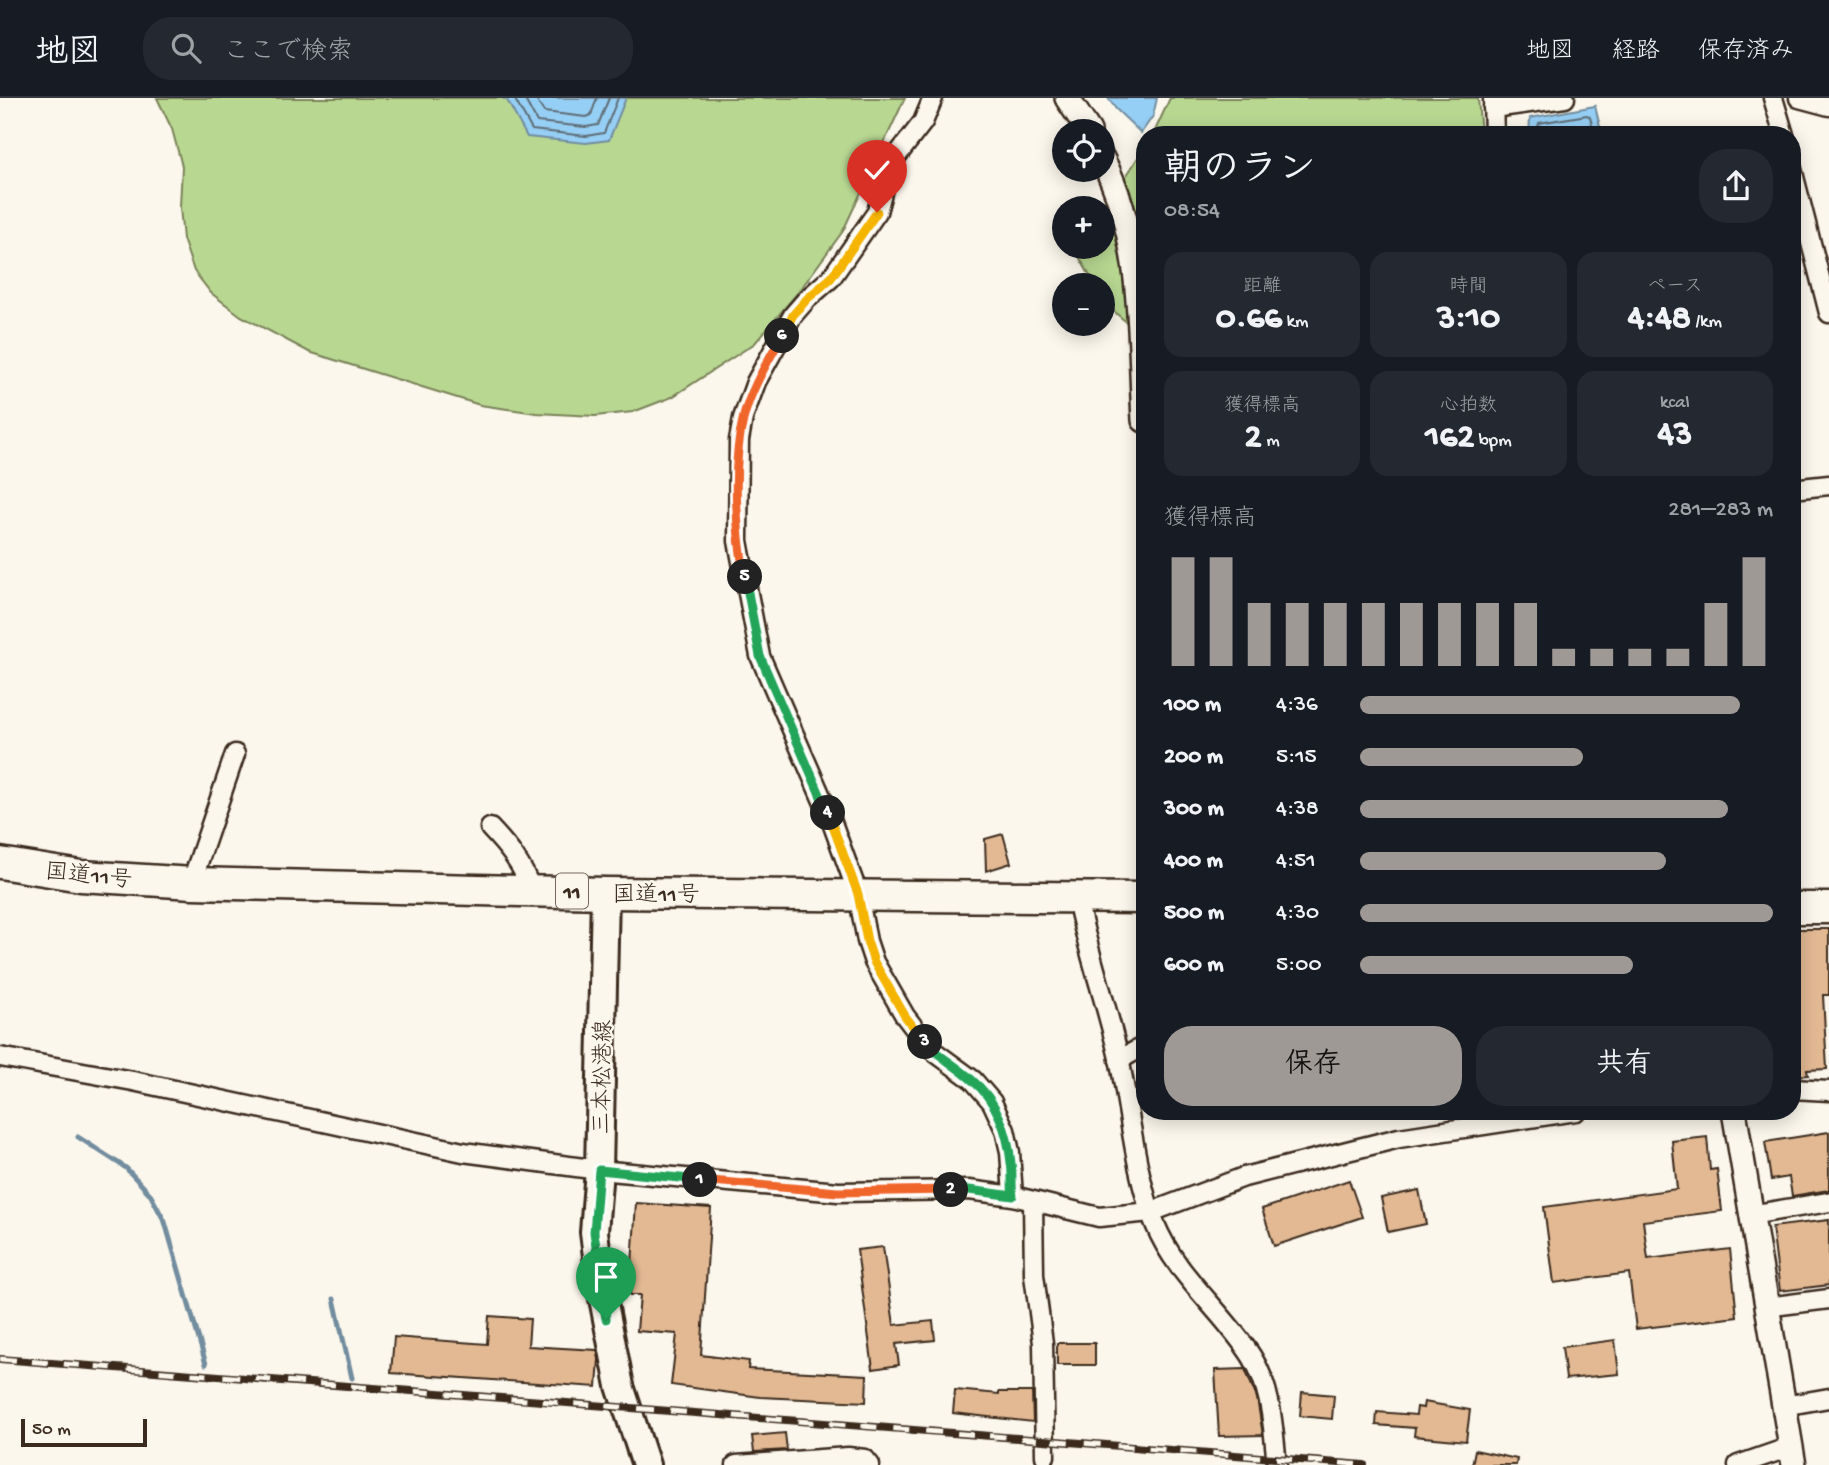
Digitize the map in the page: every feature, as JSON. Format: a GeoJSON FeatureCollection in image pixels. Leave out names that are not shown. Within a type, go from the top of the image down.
{"type":"FeatureCollection","features":[{"type":"Feature","properties":{"kind":"highway","name":"国道11号"},"geometry":{"type":"LineString","coordinates":[[0,863],[81,876],[193,883],[605,893],[1136,898]]}},
{"type":"Feature","properties":{"kind":"highway"},"geometry":{"type":"LineString","coordinates":[[1801,908],[1829,908]]}},
{"type":"Feature","properties":{"kind":"main road","name":"三本松港線"},"geometry":{"type":"LineString","coordinates":[[605,893],[599,1170],[594,1232],[596,1257],[624,1406],[646,1465]]}},
{"type":"Feature","properties":{"kind":"street"},"geometry":{"type":"LineString","coordinates":[[933,98],[923,122],[888,166],[877,212],[831,278],[793,315],[756,382],[743,418],[739,440],[738,541],[760,656],[830,817],[858,894],[874,962],[905,1016],[936,1053],[983,1090],[998,1114],[1010,1152],[1013,1196]]}},
{"type":"Feature","properties":{"kind":"street"},"geometry":{"type":"LineString","coordinates":[[1067,98],[1081,119]]}},
{"type":"Feature","properties":{"kind":"street"},"geometry":{"type":"LineString","coordinates":[[1494,126],[1493,103],[1565,98]]}},
{"type":"Feature","properties":{"kind":"street"},"geometry":{"type":"LineString","coordinates":[[1773,98],[1781,126]]}},
{"type":"Feature","properties":{"kind":"street"},"geometry":{"type":"LineString","coordinates":[[1799,98],[1829,106]]}},
{"type":"Feature","properties":{"kind":"street"},"geometry":{"type":"LineString","coordinates":[[1114,182],[1131,236],[1136,274]]}},
{"type":"Feature","properties":{"kind":"street"},"geometry":{"type":"LineString","coordinates":[[1801,204],[1829,313]]}},
{"type":"Feature","properties":{"kind":"street"},"geometry":{"type":"LineString","coordinates":[[1801,488],[1829,485]]}},
{"type":"Feature","properties":{"kind":"street"},"geometry":{"type":"LineString","coordinates":[[193,883],[235,754]]}},
{"type":"Feature","properties":{"kind":"street"},"geometry":{"type":"LineString","coordinates":[[490,828],[513,854],[526,874],[531,890]]}},
{"type":"Feature","properties":{"kind":"street"},"geometry":{"type":"LineString","coordinates":[[1077,898],[1119,1060],[1141,1173],[1155,1225],[1183,1271],[1238,1336],[1254,1360],[1272,1412],[1277,1465]]}},
{"type":"Feature","properties":{"kind":"street"},"geometry":{"type":"LineString","coordinates":[[1119,1060],[1136,1050]]}},
{"type":"Feature","properties":{"kind":"street"},"geometry":{"type":"LineString","coordinates":[[0,1058],[133,1081],[463,1152],[599,1170],[838,1192],[969,1190],[1013,1196],[1099,1217],[1151,1212],[1244,1177],[1334,1153],[1500,1120]]}},
{"type":"Feature","properties":{"kind":"street"},"geometry":{"type":"LineString","coordinates":[[1801,1089],[1829,1091]]}},
{"type":"Feature","properties":{"kind":"street"},"geometry":{"type":"LineString","coordinates":[[1735,1120],[1792,1456],[1738,1465]]}},
{"type":"Feature","properties":{"kind":"street"},"geometry":{"type":"LineString","coordinates":[[1033,1202],[1034,1275],[1043,1343],[1045,1456]]}},
{"type":"Feature","properties":{"kind":"street"},"geometry":{"type":"LineString","coordinates":[[1750,1215],[1829,1202]]}},
{"type":"Feature","properties":{"kind":"street"},"geometry":{"type":"LineString","coordinates":[[1766,1307],[1829,1299]]}},
{"type":"Feature","properties":{"kind":"street"},"geometry":{"type":"LineString","coordinates":[[1783,1406],[1829,1398]]}},
{"type":"Feature","properties":{"kind":"street"},"geometry":{"type":"LineString","coordinates":[[736,1465],[848,1457],[865,1459],[870,1465]]}},
{"type":"Feature","properties":{"kind":"green space"},"geometry":{"type":"Polygon","coordinates":[[[157,98],[905,98],[843,231],[800,290],[755,343],[672,397],[633,412],[595,416],[536,413],[480,405],[309,352],[241,316],[211,293],[194,271],[183,239],[180,207],[182,166],[172,129],[157,98]]]}},
{"type":"Feature","properties":{"kind":"green space"},"geometry":{"type":"Polygon","coordinates":[[[1170,98],[1478,98],[1480,126],[1157,126],[1170,98]]]}},
{"type":"Feature","properties":{"kind":"green space"},"geometry":{"type":"Polygon","coordinates":[[[1136,161],[1136,329],[1115,312],[1115,273],[1088,273],[1080,259],[1115,259],[1114,196],[1136,161]]]}},
{"type":"Feature","properties":{"kind":"water"},"geometry":{"type":"Polygon","coordinates":[[[502,98],[626,98],[609,140],[586,143],[527,137],[507,100],[502,98]]]}},
{"type":"Feature","properties":{"kind":"water"},"geometry":{"type":"Polygon","coordinates":[[[1108,98],[1157,98],[1153,116],[1146,126],[1136,126],[1136,128],[1108,98]]]}},
{"type":"Feature","properties":{"kind":"water"},"geometry":{"type":"Polygon","coordinates":[[[1595,106],[1600,126],[1530,126],[1530,118],[1595,106]]]}},
{"type":"Feature","properties":{"kind":"building"},"geometry":{"type":"Polygon","coordinates":[[[1003,834],[1011,863],[986,871],[985,839],[1003,834]]]}},
{"type":"Feature","properties":{"kind":"building"},"geometry":{"type":"Polygon","coordinates":[[[1801,929],[1829,929],[1829,995],[1823,995],[1827,1069],[1807,1070],[1808,1075],[1801,1075],[1801,929]]]}},
{"type":"Feature","properties":{"kind":"building"},"geometry":{"type":"Polygon","coordinates":[[[1829,1132],[1829,1190],[1792,1196],[1789,1177],[1771,1180],[1765,1142],[1829,1132]]]}},
{"type":"Feature","properties":{"kind":"building"},"geometry":{"type":"Polygon","coordinates":[[[1707,1137],[1710,1170],[1717,1169],[1722,1211],[1643,1221],[1648,1259],[1730,1249],[1737,1317],[1636,1329],[1629,1273],[1554,1283],[1544,1207],[1677,1189],[1672,1141],[1707,1137]]]}},
{"type":"Feature","properties":{"kind":"building"},"geometry":{"type":"Polygon","coordinates":[[[1349,1180],[1362,1217],[1274,1246],[1262,1209],[1349,1180]]]}},
{"type":"Feature","properties":{"kind":"building"},"geometry":{"type":"Polygon","coordinates":[[[1419,1190],[1426,1224],[1388,1232],[1381,1198],[1419,1190]]]}},
{"type":"Feature","properties":{"kind":"building"},"geometry":{"type":"Polygon","coordinates":[[[636,1203],[711,1208],[701,1355],[749,1361],[748,1369],[867,1375],[866,1402],[760,1397],[671,1385],[677,1334],[637,1331],[640,1295],[630,1295],[636,1203]]]}},
{"type":"Feature","properties":{"kind":"building"},"geometry":{"type":"Polygon","coordinates":[[[1829,1220],[1829,1285],[1780,1291],[1772,1227],[1829,1220]]]}},
{"type":"Feature","properties":{"kind":"building"},"geometry":{"type":"Polygon","coordinates":[[[883,1247],[894,1325],[933,1321],[935,1340],[896,1344],[899,1365],[873,1369],[857,1250],[883,1247]]]}},
{"type":"Feature","properties":{"kind":"building"},"geometry":{"type":"Polygon","coordinates":[[[489,1316],[530,1319],[528,1346],[597,1350],[597,1387],[391,1373],[394,1337],[487,1344],[489,1316]]]}},
{"type":"Feature","properties":{"kind":"building"},"geometry":{"type":"Polygon","coordinates":[[[1615,1340],[1619,1374],[1566,1379],[1562,1347],[1615,1340]]]}},
{"type":"Feature","properties":{"kind":"building"},"geometry":{"type":"Polygon","coordinates":[[[1057,1343],[1095,1343],[1095,1365],[1057,1365],[1057,1343]]]}},
{"type":"Feature","properties":{"kind":"building"},"geometry":{"type":"Polygon","coordinates":[[[1245,1369],[1257,1398],[1263,1435],[1219,1436],[1215,1370],[1245,1369]]]}},
{"type":"Feature","properties":{"kind":"building"},"geometry":{"type":"Polygon","coordinates":[[[955,1390],[999,1394],[1032,1392],[1033,1422],[953,1413],[955,1390]]]}},
{"type":"Feature","properties":{"kind":"building"},"geometry":{"type":"Polygon","coordinates":[[[1302,1392],[1334,1395],[1332,1419],[1300,1416],[1302,1392]]]}},
{"type":"Feature","properties":{"kind":"building"},"geometry":{"type":"Polygon","coordinates":[[[1424,1402],[1470,1410],[1466,1441],[1414,1436],[1415,1428],[1376,1425],[1377,1412],[1416,1415],[1417,1407],[1423,1408],[1424,1402]]]}},
{"type":"Feature","properties":{"kind":"building"},"geometry":{"type":"Polygon","coordinates":[[[785,1433],[787,1450],[754,1452],[752,1436],[785,1433]]]}},
{"type":"Feature","properties":{"kind":"building"},"geometry":{"type":"Polygon","coordinates":[[[1475,1450],[1517,1459],[1516,1465],[1472,1465],[1475,1450]]]}},
{"type":"Feature","properties":{"kind":"waterway"},"geometry":{"type":"LineString","coordinates":[[78,1137],[126,1168],[150,1194],[165,1222],[206,1364]]}},
{"type":"Feature","properties":{"kind":"waterway"},"geometry":{"type":"LineString","coordinates":[[334,1299],[352,1378]]}},
{"type":"Feature","properties":{"kind":"railway"},"geometry":{"type":"LineString","coordinates":[[0,1359],[1364,1465]]}},
{"type":"Feature","properties":{"kind":"route"},"geometry":{"type":"LineString","coordinates":[[606,1319],[594,1232],[599,1170],[838,1192],[969,1190],[1013,1196],[1010,1152],[1005,1130],[992,1102],[973,1080],[936,1053],[922,1037],[905,1016],[874,962],[858,894],[830,817],[760,656],[738,541],[739,440],[743,418],[756,382],[793,315],[831,278],[877,212]]}}]}
